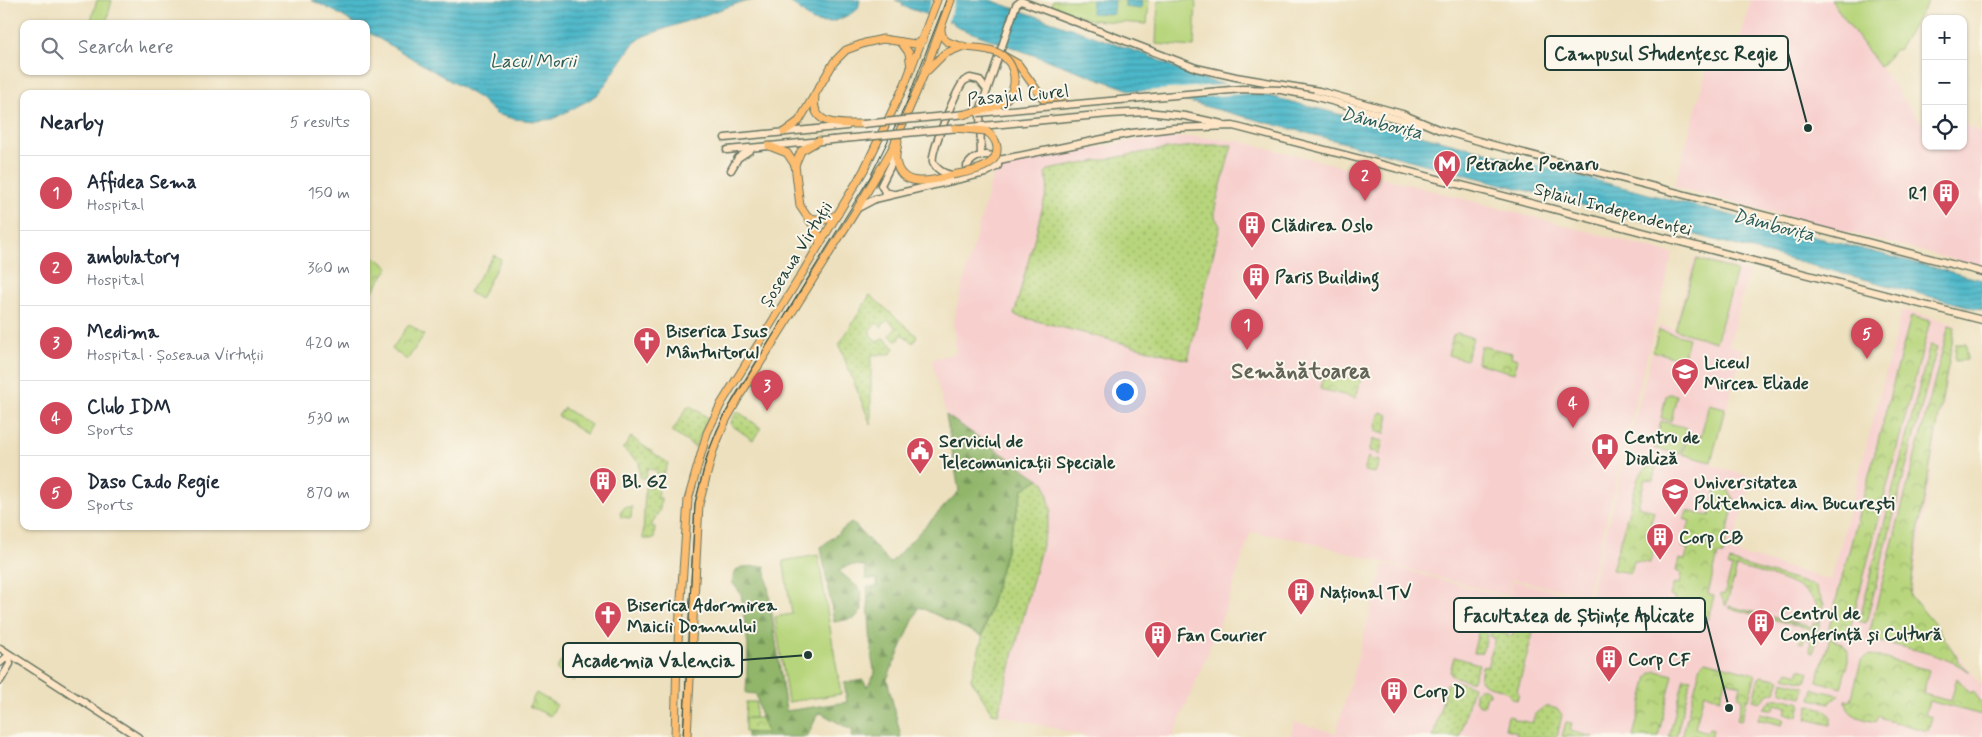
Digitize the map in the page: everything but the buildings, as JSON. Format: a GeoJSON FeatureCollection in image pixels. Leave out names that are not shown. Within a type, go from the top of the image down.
{"type":"FeatureCollection","features":[{"type":"Feature","properties":{"kind":"main road","name":"Șoseaua Virtuții"},"geometry":{"type":"LineString","coordinates":[[674,737],[677,656],[688,500],[707,433],[721,404],[839,214],[887,125],[923,40],[937,0]]}},
{"type":"Feature","properties":{"kind":"main road","name":"Șoseaua Virtuții"},"geometry":{"type":"LineString","coordinates":[[687,737],[697,524],[700,496],[706,470],[732,409],[857,209],[892,149],[924,74],[951,0]]}},
{"type":"Feature","properties":{"kind":"main road","name":"Splaiul Independenței"},"geometry":{"type":"LineString","coordinates":[[987,90],[1016,5],[1021,1],[1196,68],[1319,91],[1402,114],[1440,130],[1982,272]]}},
{"type":"Feature","properties":{"kind":"main road"},"geometry":{"type":"LineString","coordinates":[[941,29],[945,41],[964,47],[994,52],[1018,64],[1044,100],[1051,103],[1079,104]]}},
{"type":"Feature","properties":{"kind":"main road"},"geometry":{"type":"LineString","coordinates":[[784,132],[799,121],[834,62],[846,50],[856,45],[883,39],[915,44],[923,40]]}},
{"type":"Feature","properties":{"kind":"main road"},"geometry":{"type":"LineString","coordinates":[[900,42],[910,53],[910,72]]}},
{"type":"Feature","properties":{"kind":"main road"},"geometry":{"type":"LineString","coordinates":[[924,74],[940,56],[953,49],[964,47]]}},
{"type":"Feature","properties":{"kind":"main road"},"geometry":{"type":"LineString","coordinates":[[963,115],[998,105],[1009,97],[1014,84],[1014,74],[1010,64],[1002,55]]}},
{"type":"Feature","properties":{"kind":"main road"},"geometry":{"type":"LineString","coordinates":[[952,176],[940,170],[933,162],[933,154],[964,81],[970,78],[979,80],[987,90],[979,115],[981,156],[969,163],[967,169],[968,177]]}},
{"type":"Feature","properties":{"kind":"main road","name":"Pasajul Ciurel"},"geometry":{"type":"LineString","coordinates":[[725,138],[1242,88],[1281,90],[1313,96],[1440,130]]}},
{"type":"Feature","properties":{"kind":"main road"},"geometry":{"type":"LineString","coordinates":[[815,94],[815,110],[823,120],[833,123],[863,124]]}},
{"type":"Feature","properties":{"kind":"main road","name":"Pasajul Ciurel"},"geometry":{"type":"LineString","coordinates":[[727,150],[1147,112],[1185,116],[1233,126]]}},
{"type":"Feature","properties":{"kind":"main road","name":"Splaiul Independenței"},"geometry":{"type":"LineString","coordinates":[[981,156],[992,155],[1000,160],[1132,133],[1174,128],[1233,126],[1982,320]]}},
{"type":"Feature","properties":{"kind":"main road"},"geometry":{"type":"LineString","coordinates":[[898,137],[896,160],[906,177],[916,181],[924,182],[952,176],[988,165],[994,159],[997,151],[995,140],[986,131],[955,128]]}},
{"type":"Feature","properties":{"kind":"main road"},"geometry":{"type":"LineString","coordinates":[[795,165],[801,151],[818,141]]}},
{"type":"Feature","properties":{"kind":"main road"},"geometry":{"type":"LineString","coordinates":[[770,146],[787,153],[795,165],[800,206],[818,233],[820,244]]}},
{"type":"Feature","properties":{"kind":"main road"},"geometry":{"type":"LineString","coordinates":[[731,170],[735,161],[742,155],[760,147]]}},
{"type":"Feature","properties":{"kind":"main road"},"geometry":{"type":"LineString","coordinates":[[892,149],[891,165],[881,185],[885,192],[894,194]]}},
{"type":"Feature","properties":{"kind":"main road","name":"Splaiul Independenței"},"geometry":{"type":"LineString","coordinates":[[857,209],[872,200],[993,170],[998,166],[1000,160]]}},
{"type":"Feature","properties":{"kind":"main road"},"geometry":{"type":"LineString","coordinates":[[809,218],[825,220],[839,214]]}},
{"type":"Feature","properties":{"kind":"main road"},"geometry":{"type":"LineString","coordinates":[[0,648],[138,737]]}},
{"type":"Feature","properties":{"kind":"main road"},"geometry":{"type":"LineString","coordinates":[[0,663],[9,654]]}},
{"type":"Feature","properties":{"kind":"main road"},"geometry":{"type":"LineString","coordinates":[[0,681],[10,664],[9,654]]}},
{"type":"Feature","properties":{"kind":"shaded area"},"geometry":{"type":"Polygon","coordinates":[[[1751,0],[1831,0],[1921,123],[1922,121],[1922,150],[1967,150],[1967,125],[1982,134],[1982,267],[1674,187],[1710,58],[1733,64],[1751,0]]]}},
{"type":"Feature","properties":{"kind":"shaded area"},"geometry":{"type":"Polygon","coordinates":[[[1197,137],[1238,141],[1336,165],[1673,254],[1587,596],[1512,579],[1508,596],[1301,540],[1251,532],[1228,603],[1173,737],[1088,737],[998,714],[1051,510],[1045,483],[946,415],[932,363],[933,359],[956,353],[953,320],[995,167],[1143,139],[1197,137]]]}},
{"type":"Feature","properties":{"kind":"shaded area","name":"Universitatea Politehnica din București"},"geometry":{"type":"Polygon","coordinates":[[[1695,257],[1749,272],[1729,345],[1743,349],[1711,465],[1752,477],[1732,552],[1831,580],[1902,310],[1956,324],[1911,595],[1982,686],[1982,737],[1290,737],[1294,722],[1336,733],[1384,564],[1508,598],[1513,581],[1589,598],[1659,325],[1674,329],[1695,257]]]}},
{"type":"Feature","properties":{"kind":"green space"},"geometry":{"type":"Polygon","coordinates":[[[97,0],[112,0],[107,20],[91,20],[97,0]]]}},
{"type":"Feature","properties":{"kind":"green space"},"geometry":{"type":"Polygon","coordinates":[[[1053,0],[1149,0],[1147,24],[1091,20],[1051,6],[1053,0]]]}},
{"type":"Feature","properties":{"kind":"green space"},"geometry":{"type":"Polygon","coordinates":[[[1158,0],[1196,0],[1194,47],[1156,44],[1158,0]]]}},
{"type":"Feature","properties":{"kind":"green space"},"geometry":{"type":"Polygon","coordinates":[[[1831,0],[1929,0],[1898,50],[1895,49],[1880,67],[1831,0]]]}},
{"type":"Feature","properties":{"kind":"green space"},"geometry":{"type":"Polygon","coordinates":[[[1203,145],[1232,145],[1215,207],[1215,217],[1220,226],[1188,360],[1014,315],[1048,187],[1045,173],[1048,170],[1151,151],[1203,145]]]}},
{"type":"Feature","properties":{"kind":"green space"},"geometry":{"type":"Polygon","coordinates":[[[372,255],[389,267],[370,295],[370,258],[372,255]]]}},
{"type":"Feature","properties":{"kind":"green space"},"geometry":{"type":"Polygon","coordinates":[[[494,255],[501,259],[480,299],[469,292],[494,255]]]}},
{"type":"Feature","properties":{"kind":"green space"},"geometry":{"type":"Polygon","coordinates":[[[1697,259],[1737,271],[1716,342],[1675,330],[1697,259]]]}},
{"type":"Feature","properties":{"kind":"green space"},"geometry":{"type":"Polygon","coordinates":[[[870,295],[917,336],[913,343],[902,334],[899,340],[895,340],[889,335],[896,328],[888,320],[881,327],[877,323],[870,330],[870,334],[877,342],[884,338],[894,347],[891,354],[871,355],[871,425],[839,345],[870,295]]]}},
{"type":"Feature","properties":{"kind":"green space"},"geometry":{"type":"Polygon","coordinates":[[[1911,316],[1930,321],[1850,629],[1846,633],[1839,633],[1831,631],[1829,627],[1911,316]]]}},
{"type":"Feature","properties":{"kind":"green space"},"geometry":{"type":"Polygon","coordinates":[[[409,324],[424,335],[407,360],[392,349],[409,324]]]}},
{"type":"Feature","properties":{"kind":"green space"},"geometry":{"type":"Polygon","coordinates":[[[1949,325],[1955,327],[1918,533],[1910,595],[1936,626],[1957,657],[1957,660],[1970,672],[1948,660],[1869,638],[1949,325]]]}},
{"type":"Feature","properties":{"kind":"green space"},"geometry":{"type":"Polygon","coordinates":[[[1659,330],[1689,338],[1683,360],[1653,351],[1659,330]]]}},
{"type":"Feature","properties":{"kind":"green space"},"geometry":{"type":"Polygon","coordinates":[[[1457,333],[1473,338],[1466,360],[1448,355],[1453,336],[1457,333]]]}},
{"type":"Feature","properties":{"kind":"green space"},"geometry":{"type":"Polygon","coordinates":[[[1956,344],[1966,344],[1967,360],[1955,361],[1956,344]]]}},
{"type":"Feature","properties":{"kind":"green space"},"geometry":{"type":"Polygon","coordinates":[[[1930,345],[1937,347],[1866,623],[1859,621],[1930,345]]]}},
{"type":"Feature","properties":{"kind":"green space"},"geometry":{"type":"Polygon","coordinates":[[[1481,346],[1512,353],[1511,357],[1518,359],[1514,373],[1477,363],[1481,346]]]}},
{"type":"Feature","properties":{"kind":"green space"},"geometry":{"type":"Polygon","coordinates":[[[1325,369],[1361,379],[1356,398],[1320,389],[1325,369]]]}},
{"type":"Feature","properties":{"kind":"green space"},"geometry":{"type":"Polygon","coordinates":[[[1669,394],[1677,395],[1671,421],[1661,418],[1666,396],[1669,394]]]}},
{"type":"Feature","properties":{"kind":"green space"},"geometry":{"type":"Polygon","coordinates":[[[1709,404],[1725,408],[1711,462],[1682,454],[1688,433],[1701,436],[1709,404]]]}},
{"type":"Feature","properties":{"kind":"green space"},"geometry":{"type":"Polygon","coordinates":[[[689,405],[708,418],[695,447],[672,432],[689,405]]]}},
{"type":"Feature","properties":{"kind":"green space"},"geometry":{"type":"Polygon","coordinates":[[[564,408],[591,425],[586,434],[558,416],[564,408]]]}},
{"type":"Feature","properties":{"kind":"green space"},"geometry":{"type":"Polygon","coordinates":[[[737,411],[761,428],[753,440],[730,424],[737,411]]]}},
{"type":"Feature","properties":{"kind":"green space"},"geometry":{"type":"Polygon","coordinates":[[[1381,412],[1389,415],[1385,434],[1375,431],[1381,412]]]}},
{"type":"Feature","properties":{"kind":"green space"},"geometry":{"type":"Polygon","coordinates":[[[946,415],[1039,479],[1023,489],[982,636],[919,607],[887,679],[901,737],[851,737],[853,731],[819,712],[807,737],[747,737],[747,732],[767,732],[761,718],[756,694],[746,693],[748,646],[741,594],[732,582],[736,570],[742,567],[765,566],[786,711],[847,702],[844,683],[863,680],[867,687],[875,674],[872,660],[867,587],[877,587],[877,579],[866,579],[865,566],[850,565],[839,571],[861,590],[862,610],[855,618],[834,622],[821,547],[852,522],[890,563],[959,491],[946,415]]]}},
{"type":"Feature","properties":{"kind":"green space"},"geometry":{"type":"Polygon","coordinates":[[[1661,421],[1687,428],[1680,454],[1654,448],[1661,421]]]}},
{"type":"Feature","properties":{"kind":"green space"},"geometry":{"type":"Polygon","coordinates":[[[631,437],[668,463],[658,490],[657,498],[661,498],[660,509],[651,526],[655,527],[654,539],[643,539],[645,487],[651,487],[658,471],[647,468],[646,478],[640,478],[639,462],[623,449],[631,437]]]}},
{"type":"Feature","properties":{"kind":"green space"},"geometry":{"type":"Polygon","coordinates":[[[1373,439],[1383,441],[1379,455],[1375,451],[1369,452],[1373,439]]]}},
{"type":"Feature","properties":{"kind":"green space"},"geometry":{"type":"Polygon","coordinates":[[[1368,457],[1372,461],[1378,460],[1379,462],[1375,473],[1364,471],[1368,457]]]}},
{"type":"Feature","properties":{"kind":"green space"},"geometry":{"type":"Polygon","coordinates":[[[1656,466],[1653,480],[1645,479],[1638,506],[1654,511],[1650,526],[1658,529],[1650,563],[1634,561],[1631,573],[1612,570],[1638,478],[1646,467],[1656,466]]]}},
{"type":"Feature","properties":{"kind":"green space"},"geometry":{"type":"Polygon","coordinates":[[[1039,479],[1045,483],[1051,510],[998,714],[992,713],[971,679],[1023,489],[1039,479]]]}},
{"type":"Feature","properties":{"kind":"green space"},"geometry":{"type":"Polygon","coordinates":[[[1717,485],[1728,490],[1734,501],[1723,555],[1718,555],[1708,593],[1714,596],[1708,619],[1672,610],[1675,598],[1670,596],[1674,583],[1679,584],[1681,572],[1676,571],[1679,559],[1685,560],[1688,549],[1682,547],[1690,521],[1684,519],[1687,511],[1710,516],[1717,485]]]}},
{"type":"Feature","properties":{"kind":"green space"},"geometry":{"type":"Polygon","coordinates":[[[625,507],[632,507],[631,518],[621,517],[620,513],[625,507]]]}},
{"type":"Feature","properties":{"kind":"green space"},"geometry":{"type":"Polygon","coordinates":[[[818,555],[841,694],[788,702],[775,617],[792,614],[783,561],[818,555]]]}},
{"type":"Feature","properties":{"kind":"green space"},"geometry":{"type":"Polygon","coordinates":[[[1730,561],[1815,586],[1824,604],[1818,631],[1729,608],[1729,606],[1812,627],[1813,623],[1818,624],[1818,610],[1813,599],[1804,590],[1777,578],[1737,567],[1726,606],[1720,594],[1724,595],[1732,568],[1728,566],[1730,561]]]}},
{"type":"Feature","properties":{"kind":"green space"},"geometry":{"type":"Polygon","coordinates":[[[1496,614],[1502,615],[1498,632],[1512,636],[1517,621],[1530,626],[1532,621],[1536,622],[1517,692],[1519,693],[1517,700],[1503,690],[1488,686],[1480,680],[1482,666],[1487,667],[1495,638],[1490,637],[1496,614]]]}},
{"type":"Feature","properties":{"kind":"green space"},"geometry":{"type":"Polygon","coordinates":[[[1480,625],[1486,626],[1486,640],[1481,653],[1473,653],[1480,625]]]}},
{"type":"Feature","properties":{"kind":"green space"},"geometry":{"type":"Polygon","coordinates":[[[1810,632],[1819,635],[1813,653],[1810,652],[1811,641],[1805,638],[1803,643],[1799,642],[1803,635],[1810,632]]]}},
{"type":"Feature","properties":{"kind":"green space"},"geometry":{"type":"Polygon","coordinates":[[[1830,638],[1843,644],[1848,651],[1848,661],[1841,688],[1817,681],[1830,638]]]}},
{"type":"Feature","properties":{"kind":"green space"},"geometry":{"type":"Polygon","coordinates":[[[571,645],[589,656],[574,681],[556,670],[571,645]]]}},
{"type":"Feature","properties":{"kind":"green space"},"geometry":{"type":"Polygon","coordinates":[[[1871,655],[1929,670],[1923,694],[1951,701],[1957,678],[1970,693],[1973,691],[1982,703],[1982,715],[1929,701],[1925,715],[1932,717],[1928,731],[1882,719],[1880,715],[1876,722],[1852,714],[1846,700],[1851,701],[1861,661],[1866,656],[1871,655]]]}},
{"type":"Feature","properties":{"kind":"green space"},"geometry":{"type":"Polygon","coordinates":[[[1454,657],[1479,664],[1473,680],[1469,681],[1452,676],[1450,672],[1454,657]]]}},
{"type":"Feature","properties":{"kind":"green space"},"geometry":{"type":"Polygon","coordinates":[[[1706,661],[1752,673],[1755,677],[1749,699],[1747,698],[1741,721],[1737,720],[1742,699],[1738,697],[1741,685],[1725,681],[1720,699],[1704,693],[1695,728],[1707,732],[1709,728],[1713,729],[1711,737],[1682,737],[1701,665],[1706,661]]]}},
{"type":"Feature","properties":{"kind":"green space"},"geometry":{"type":"Polygon","coordinates":[[[1800,669],[1809,672],[1806,682],[1785,677],[1788,671],[1798,674],[1800,669]]]}},
{"type":"Feature","properties":{"kind":"green space"},"geometry":{"type":"Polygon","coordinates":[[[1656,671],[1673,675],[1658,737],[1633,737],[1648,677],[1656,671]]]}},
{"type":"Feature","properties":{"kind":"green space"},"geometry":{"type":"Polygon","coordinates":[[[1762,676],[1780,680],[1775,692],[1769,694],[1760,702],[1753,700],[1759,678],[1762,676]]]}},
{"type":"Feature","properties":{"kind":"green space"},"geometry":{"type":"Polygon","coordinates":[[[1684,678],[1691,679],[1676,737],[1669,737],[1684,678]]]}},
{"type":"Feature","properties":{"kind":"green space"},"geometry":{"type":"Polygon","coordinates":[[[1451,680],[1473,686],[1460,737],[1433,737],[1447,684],[1451,680]]]}},
{"type":"Feature","properties":{"kind":"green space"},"geometry":{"type":"Polygon","coordinates":[[[1783,681],[1805,687],[1802,697],[1781,692],[1783,681]]]}},
{"type":"Feature","properties":{"kind":"green space"},"geometry":{"type":"Polygon","coordinates":[[[1479,689],[1485,689],[1490,693],[1490,695],[1487,695],[1484,706],[1478,704],[1475,700],[1475,692],[1479,689]]]}},
{"type":"Feature","properties":{"kind":"green space"},"geometry":{"type":"Polygon","coordinates":[[[1814,689],[1839,695],[1830,703],[1811,699],[1814,689]]]}},
{"type":"Feature","properties":{"kind":"green space"},"geometry":{"type":"Polygon","coordinates":[[[536,693],[557,705],[550,716],[529,706],[536,693]]]}},
{"type":"Feature","properties":{"kind":"green space"},"geometry":{"type":"Polygon","coordinates":[[[1774,699],[1785,699],[1801,703],[1798,717],[1785,713],[1787,707],[1775,704],[1773,710],[1763,708],[1774,699]]]}},
{"type":"Feature","properties":{"kind":"green space"},"geometry":{"type":"Polygon","coordinates":[[[746,702],[756,702],[755,718],[745,718],[746,702]]]}},
{"type":"Feature","properties":{"kind":"green space"},"geometry":{"type":"Polygon","coordinates":[[[1809,705],[1824,709],[1831,717],[1831,725],[1806,719],[1809,705]]]}},
{"type":"Feature","properties":{"kind":"green space"},"geometry":{"type":"Polygon","coordinates":[[[1545,706],[1558,709],[1562,715],[1557,737],[1517,737],[1517,732],[1505,729],[1508,716],[1532,723],[1535,714],[1545,706]]]}},
{"type":"Feature","properties":{"kind":"green space"},"geometry":{"type":"Polygon","coordinates":[[[1760,713],[1784,719],[1782,725],[1758,719],[1760,713]]]}},
{"type":"Feature","properties":{"kind":"green space"},"geometry":{"type":"Polygon","coordinates":[[[745,718],[761,718],[767,733],[745,732],[745,718]]]}},
{"type":"Feature","properties":{"kind":"green space"},"geometry":{"type":"Polygon","coordinates":[[[1566,722],[1572,723],[1570,731],[1593,737],[1562,737],[1566,722]]]}},
{"type":"Feature","properties":{"kind":"water","name":"Lacul Morii"},"geometry":{"type":"Polygon","coordinates":[[[311,0],[754,0],[739,3],[644,36],[633,44],[600,92],[553,119],[535,121],[514,119],[496,114],[479,98],[370,33],[370,20],[349,20],[311,0]]]}},
{"type":"Feature","properties":{"kind":"water"},"geometry":{"type":"Polygon","coordinates":[[[785,0],[860,0],[858,9],[835,21],[822,23],[810,19],[785,0]]]}},
{"type":"Feature","properties":{"kind":"water","name":"Dâmbovița"},"geometry":{"type":"Polygon","coordinates":[[[895,0],[990,0],[1150,56],[1195,77],[1982,280],[1982,310],[1181,100],[1130,90],[959,28],[950,21],[902,6],[903,3],[895,0]]]}},
{"type":"Feature","properties":{"kind":"water"},"geometry":{"type":"Polygon","coordinates":[[[1092,0],[1114,0],[1113,14],[1091,13],[1092,0]]]}},
{"type":"Feature","properties":{"kind":"water"},"geometry":{"type":"Polygon","coordinates":[[[1125,0],[1142,0],[1141,9],[1125,7],[1125,0]]]}},
{"type":"Feature","properties":{"kind":"pier"},"geometry":{"type":"Polygon","coordinates":[[[932,0],[956,0],[947,24],[926,17],[932,0]]]}},
{"type":"Feature","properties":{"kind":"pier"},"geometry":{"type":"Polygon","coordinates":[[[1231,84],[1262,92],[1171,100],[1131,92],[1231,84]]]}},
{"type":"Feature","properties":{"kind":"tram line"},"geometry":{"type":"LineString","coordinates":[[683,737],[695,503],[707,456],[717,430],[729,407],[870,177],[906,104],[946,0]]}},
{"type":"Feature","properties":{"kind":"place","name":"Campusul Studențesc Regie"},"geometry":{"type":"Point","coordinates":[1808,128]}},
{"type":"Feature","properties":{"kind":"place","name":"Petrache Poenaru"},"geometry":{"type":"Point","coordinates":[1447,188]}},
{"type":"Feature","properties":{"kind":"place","name":"ambulatory"},"geometry":{"type":"Point","coordinates":[1365,201]}},
{"type":"Feature","properties":{"kind":"place","name":"R1"},"geometry":{"type":"Point","coordinates":[1946,217]}},
{"type":"Feature","properties":{"kind":"place","name":"Clădirea Oslo"},"geometry":{"type":"Point","coordinates":[1252,249]}},
{"type":"Feature","properties":{"kind":"place","name":"Paris Building"},"geometry":{"type":"Point","coordinates":[1256,301]}},
{"type":"Feature","properties":{"kind":"place","name":"Affidea Sema"},"geometry":{"type":"Point","coordinates":[1247,350]}},
{"type":"Feature","properties":{"kind":"place","name":"Daso Cado Regie"},"geometry":{"type":"Point","coordinates":[1867,359]}},
{"type":"Feature","properties":{"kind":"place","name":"Biserica Isus Mântuitorul"},"geometry":{"type":"Point","coordinates":[647,365]}},
{"type":"Feature","properties":{"kind":"place","name":"Liceul Mircea Eliade"},"geometry":{"type":"Point","coordinates":[1685,396]}},
{"type":"Feature","properties":{"kind":"place","name":"Medima"},"geometry":{"type":"Point","coordinates":[767,411]}},
{"type":"Feature","properties":{"kind":"place","name":"Club IDM"},"geometry":{"type":"Point","coordinates":[1573,428]}},
{"type":"Feature","properties":{"kind":"place","name":"Centru de Dializă"},"geometry":{"type":"Point","coordinates":[1605,471]}},
{"type":"Feature","properties":{"kind":"place","name":"Serviciul de Telecomunicații Speciale"},"geometry":{"type":"Point","coordinates":[920,475]}},
{"type":"Feature","properties":{"kind":"place","name":"Bl. G2"},"geometry":{"type":"Point","coordinates":[603,505]}},
{"type":"Feature","properties":{"kind":"place","name":"Universitatea Politehnica din București"},"geometry":{"type":"Point","coordinates":[1675,516]}},
{"type":"Feature","properties":{"kind":"place","name":"Corp CB"},"geometry":{"type":"Point","coordinates":[1660,561]}},
{"type":"Feature","properties":{"kind":"place","name":"Național TV"},"geometry":{"type":"Point","coordinates":[1301,616]}},
{"type":"Feature","properties":{"kind":"place","name":"Biserica Adormirea Maicii Domnului"},"geometry":{"type":"Point","coordinates":[608,639]}},
{"type":"Feature","properties":{"kind":"place","name":"Centrul de Conferință și Cultură"},"geometry":{"type":"Point","coordinates":[1761,647]}},
{"type":"Feature","properties":{"kind":"place","name":"Academia Valencia"},"geometry":{"type":"Point","coordinates":[808,655]}},
{"type":"Feature","properties":{"kind":"place","name":"Fan Courier"},"geometry":{"type":"Point","coordinates":[1158,659]}},
{"type":"Feature","properties":{"kind":"place","name":"Corp CF"},"geometry":{"type":"Point","coordinates":[1609,683]}},
{"type":"Feature","properties":{"kind":"place","name":"Facultatea de Științe Aplicate"},"geometry":{"type":"Point","coordinates":[1729,708]}},
{"type":"Feature","properties":{"kind":"place","name":"Corp D"},"geometry":{"type":"Point","coordinates":[1394,715]}},
{"type":"Feature","properties":{"kind":"district","name":"Semănătoarea"},"geometry":{"type":"Point","coordinates":[1301,370]}}]}
